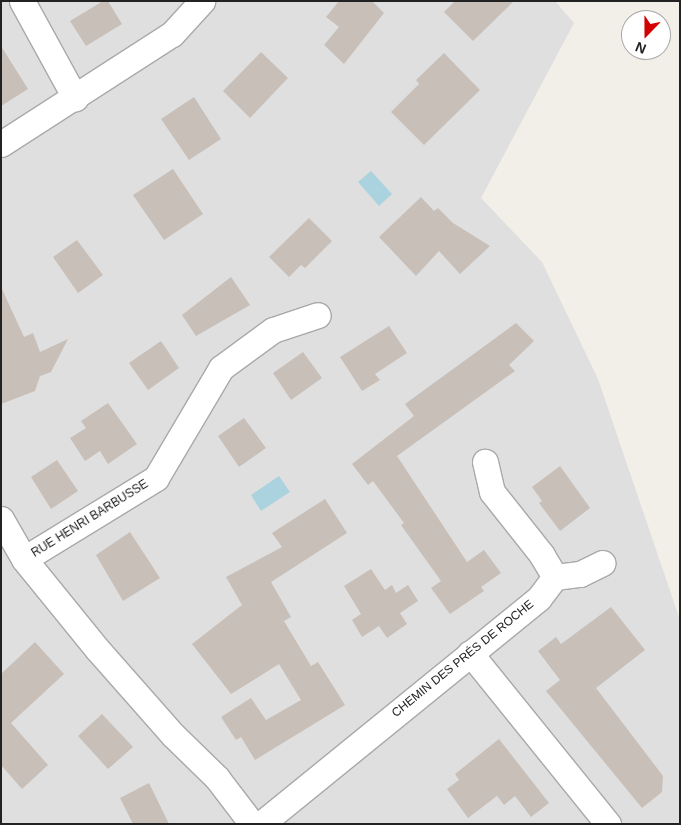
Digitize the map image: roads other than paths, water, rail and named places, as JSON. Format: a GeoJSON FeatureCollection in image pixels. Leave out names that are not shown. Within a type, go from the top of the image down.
{"type":"FeatureCollection","features":[{"type":"Feature","properties":{"kind":"street"},"geometry":{"type":"LineString","coordinates":[[22,1],[75,98]]}},
{"type":"Feature","properties":{"kind":"street"},"geometry":{"type":"LineString","coordinates":[[1,144],[172,34],[202,1]]}},
{"type":"Feature","properties":{"kind":"street","name":"RUE HENRI BARBUSSE"},"geometry":{"type":"LineString","coordinates":[[24,559],[156,478],[221,368],[273,330],[318,314]]}},
{"type":"Feature","properties":{"kind":"street"},"geometry":{"type":"LineString","coordinates":[[485,462],[492,492],[542,555],[555,577],[580,574],[603,564]]}},
{"type":"Feature","properties":{"kind":"street","name":"RUE HENRI BARBUSSE"},"geometry":{"type":"LineString","coordinates":[[1,519],[24,559],[104,657],[231,794],[252,824]]}},
{"type":"Feature","properties":{"kind":"street","name":"CHEMIN DES PRÉS DE ROCHE"},"geometry":{"type":"LineString","coordinates":[[261,824],[539,598],[555,577]]}},
{"type":"Feature","properties":{"kind":"street"},"geometry":{"type":"LineString","coordinates":[[470,653],[608,824]]}},
{"type":"Feature","properties":{"kind":"water"},"geometry":{"type":"Polygon","coordinates":[[[371,171],[392,194],[379,206],[358,182],[371,171]]]}},
{"type":"Feature","properties":{"kind":"water"},"geometry":{"type":"Polygon","coordinates":[[[279,476],[290,492],[261,511],[251,495],[279,476]]]}}]}
